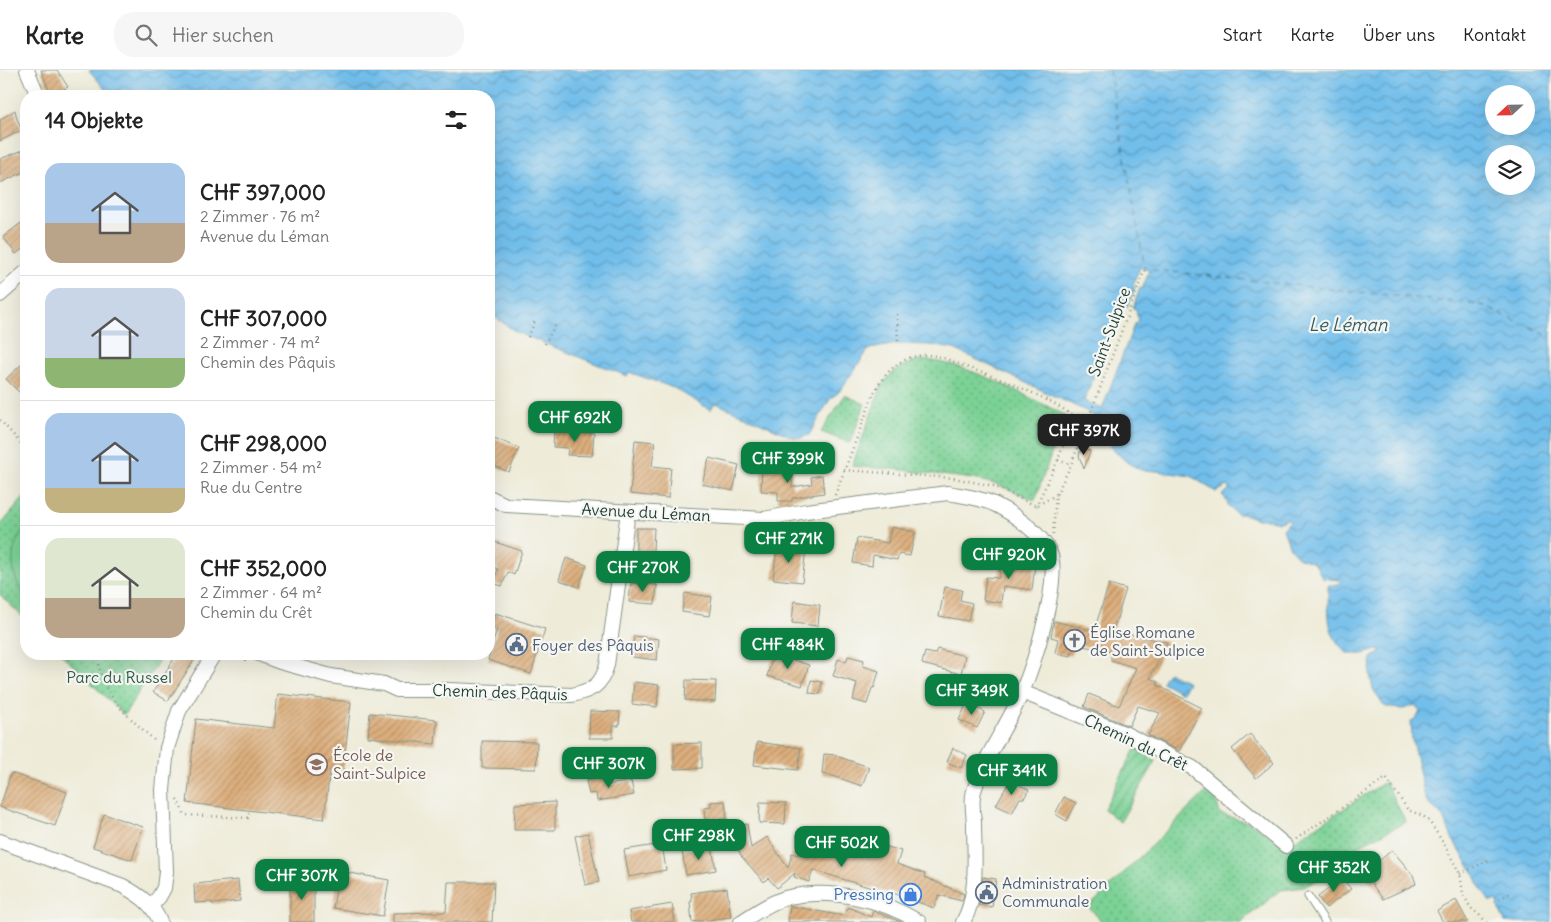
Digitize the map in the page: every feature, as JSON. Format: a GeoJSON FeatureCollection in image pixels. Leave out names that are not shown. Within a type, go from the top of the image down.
{"type":"FeatureCollection","features":[{"type":"Feature","properties":{"kind":"street"},"geometry":{"type":"LineString","coordinates":[[27,70],[35,90]]}},
{"type":"Feature","properties":{"kind":"street"},"geometry":{"type":"LineString","coordinates":[[0,295],[20,277]]}},
{"type":"Feature","properties":{"kind":"street","name":"Avenue du Léman"},"geometry":{"type":"LineString","coordinates":[[495,500],[506,505],[764,519],[941,494],[970,497],[996,505],[1030,528],[1044,542],[1051,556]]}},
{"type":"Feature","properties":{"kind":"street","name":"Chemin des Pâquis"},"geometry":{"type":"LineString","coordinates":[[268,660],[331,676],[384,684],[397,690],[572,695],[582,693],[594,687],[603,678],[607,665],[628,512]]}},
{"type":"Feature","properties":{"kind":"street"},"geometry":{"type":"LineString","coordinates":[[963,922],[969,912],[975,871],[973,795],[978,777],[1022,692],[1038,644],[1050,603],[1051,556]]}},
{"type":"Feature","properties":{"kind":"street"},"geometry":{"type":"LineString","coordinates":[[151,906],[164,888],[166,872],[163,790],[167,748],[179,711],[216,660]]}},
{"type":"Feature","properties":{"kind":"street","name":"Chemin du Crêt"},"geometry":{"type":"LineString","coordinates":[[1022,692],[1126,734],[1193,768],[1286,846]]}},
{"type":"Feature","properties":{"kind":"street"},"geometry":{"type":"LineString","coordinates":[[0,841],[123,886],[141,896],[156,912],[160,922]]}},
{"type":"Feature","properties":{"kind":"street"},"geometry":{"type":"LineString","coordinates":[[740,922],[788,897],[824,895],[861,899],[880,904],[919,922]]}},
{"type":"Feature","properties":{"kind":"lane"},"geometry":{"type":"LineString","coordinates":[[1308,896],[1325,922]]}},
{"type":"Feature","properties":{"kind":"path","name":"Saint-Sulpice"},"geometry":{"type":"LineString","coordinates":[[1051,556],[1056,495],[1071,465],[1145,269]]}},
{"type":"Feature","properties":{"kind":"path"},"geometry":{"type":"LineString","coordinates":[[896,314],[898,344]]}},
{"type":"Feature","properties":{"kind":"path"},"geometry":{"type":"LineString","coordinates":[[528,337],[535,321]]}},
{"type":"Feature","properties":{"kind":"path"},"geometry":{"type":"LineString","coordinates":[[545,344],[555,325]]}},
{"type":"Feature","properties":{"kind":"path"},"geometry":{"type":"LineString","coordinates":[[830,509],[874,393],[882,378],[892,367],[915,357],[926,355],[940,357],[996,378],[1052,402],[1074,416],[1058,460],[1036,506]]}},
{"type":"Feature","properties":{"kind":"path"},"geometry":{"type":"LineString","coordinates":[[0,420],[20,442]]}},
{"type":"Feature","properties":{"kind":"path"},"geometry":{"type":"LineString","coordinates":[[1058,460],[1071,465]]}},
{"type":"Feature","properties":{"kind":"path"},"geometry":{"type":"LineString","coordinates":[[98,660],[100,675],[106,690],[122,708],[162,745]]}},
{"type":"Feature","properties":{"kind":"path"},"geometry":{"type":"LineString","coordinates":[[1286,846],[1386,778],[1408,810],[1429,820],[1460,874],[1463,893],[1470,907],[1487,922]]}},
{"type":"Feature","properties":{"kind":"path"},"geometry":{"type":"LineString","coordinates":[[177,792],[176,799],[185,815],[248,818],[250,810]]}},
{"type":"Feature","properties":{"kind":"path"},"geometry":{"type":"LineString","coordinates":[[1460,874],[1491,859]]}},
{"type":"Feature","properties":{"kind":"path"},"geometry":{"type":"LineString","coordinates":[[1496,901],[1512,892]]}},
{"type":"Feature","properties":{"kind":"green space"},"geometry":{"type":"Polygon","coordinates":[[[920,360],[956,366],[975,372],[1065,415],[1035,500],[996,484],[973,479],[852,466],[881,387],[898,369],[920,360]]]}},
{"type":"Feature","properties":{"kind":"green space"},"geometry":{"type":"Polygon","coordinates":[[[845,395],[865,404],[850,443],[821,432],[845,395]]]}},
{"type":"Feature","properties":{"kind":"green space"},"geometry":{"type":"Polygon","coordinates":[[[20,502],[20,614],[0,595],[0,526],[20,502]]]}},
{"type":"Feature","properties":{"kind":"green space"},"geometry":{"type":"Polygon","coordinates":[[[20,534],[20,589],[16,580],[13,562],[16,543],[20,534]]]}},
{"type":"Feature","properties":{"kind":"green space","name":"Parc du Russel"},"geometry":{"type":"Polygon","coordinates":[[[67,660],[159,660],[124,715],[67,660]]]}},
{"type":"Feature","properties":{"kind":"green space"},"geometry":{"type":"Polygon","coordinates":[[[1135,749],[1156,761],[1120,822],[1104,809],[1135,749]]]}},
{"type":"Feature","properties":{"kind":"green space"},"geometry":{"type":"Polygon","coordinates":[[[1385,782],[1406,822],[1356,847],[1326,875],[1304,887],[1281,890],[1241,922],[1102,922],[1089,907],[1209,789],[1214,793],[1220,814],[1251,823],[1286,846],[1385,782]]]}},
{"type":"Feature","properties":{"kind":"water","name":"Le Léman"},"geometry":{"type":"Polygon","coordinates":[[[89,70],[1551,70],[1551,922],[1505,922],[1496,901],[1490,902],[1480,887],[1475,875],[1453,840],[1443,817],[1428,804],[1425,797],[1412,739],[1411,721],[1417,718],[1420,711],[1415,705],[1400,710],[1383,705],[1373,689],[1370,674],[1371,658],[1381,652],[1380,649],[1363,654],[1348,654],[1335,639],[1330,624],[1328,587],[1329,585],[1341,582],[1339,580],[1322,578],[1317,567],[1312,562],[1299,558],[1290,548],[1283,529],[1290,521],[1288,519],[1279,522],[1237,514],[1229,507],[1222,495],[1229,490],[1228,486],[1216,492],[1191,476],[1141,470],[1128,463],[1112,449],[1093,425],[1095,417],[1086,411],[954,349],[931,345],[898,344],[869,349],[839,392],[830,399],[809,435],[800,438],[793,437],[716,403],[711,410],[674,388],[629,372],[627,376],[516,332],[495,317],[495,90],[106,90],[89,70]],[[1140,267],[1128,306],[1124,306],[1119,311],[1084,401],[1102,409],[1134,325],[1138,321],[1136,309],[1133,308],[1140,288],[1142,289],[1148,271],[1150,271],[1140,267]]]}},
{"type":"Feature","properties":{"kind":"water"},"geometry":{"type":"Polygon","coordinates":[[[1168,672],[1188,682],[1182,693],[1162,682],[1168,672]]]}},
{"type":"Feature","properties":{"kind":"building"},"geometry":{"type":"Polygon","coordinates":[[[41,70],[57,70],[68,87],[62,90],[49,90],[41,70]]]}},
{"type":"Feature","properties":{"kind":"building"},"geometry":{"type":"Polygon","coordinates":[[[15,110],[20,131],[0,141],[0,120],[15,110]]]}},
{"type":"Feature","properties":{"kind":"building"},"geometry":{"type":"Polygon","coordinates":[[[20,151],[20,174],[0,183],[0,159],[20,151]]]}},
{"type":"Feature","properties":{"kind":"building"},"geometry":{"type":"Polygon","coordinates":[[[20,224],[20,251],[16,254],[3,237],[20,224]]]}},
{"type":"Feature","properties":{"kind":"building"},"geometry":{"type":"Polygon","coordinates":[[[20,366],[19,392],[6,379],[20,366]]]}},
{"type":"Feature","properties":{"kind":"building"},"geometry":{"type":"Polygon","coordinates":[[[554,431],[594,433],[592,456],[567,455],[568,448],[553,447],[554,431]]]}},
{"type":"Feature","properties":{"kind":"building"},"geometry":{"type":"Polygon","coordinates":[[[495,438],[519,448],[509,472],[495,466],[495,438]]]}},
{"type":"Feature","properties":{"kind":"building"},"geometry":{"type":"Polygon","coordinates":[[[635,440],[655,442],[652,466],[671,468],[668,498],[630,494],[635,440]]]}},
{"type":"Feature","properties":{"kind":"building"},"geometry":{"type":"Polygon","coordinates":[[[1081,448],[1090,451],[1084,469],[1079,456],[1081,448]]]}},
{"type":"Feature","properties":{"kind":"building"},"geometry":{"type":"Polygon","coordinates":[[[709,458],[739,465],[733,491],[702,484],[709,458]]]}},
{"type":"Feature","properties":{"kind":"building"},"geometry":{"type":"Polygon","coordinates":[[[762,466],[792,466],[792,487],[812,484],[811,477],[822,475],[824,493],[792,498],[792,501],[778,501],[778,492],[761,491],[762,466]]]}},
{"type":"Feature","properties":{"kind":"building"},"geometry":{"type":"Polygon","coordinates":[[[891,527],[915,532],[910,556],[899,554],[897,560],[873,555],[872,566],[853,563],[857,538],[888,543],[891,527]]]}},
{"type":"Feature","properties":{"kind":"building"},"geometry":{"type":"Polygon","coordinates":[[[636,528],[654,528],[653,551],[636,551],[636,528]]]}},
{"type":"Feature","properties":{"kind":"building"},"geometry":{"type":"Polygon","coordinates":[[[495,542],[522,551],[514,575],[508,572],[502,586],[495,584],[498,569],[495,568],[495,542]]]}},
{"type":"Feature","properties":{"kind":"building"},"geometry":{"type":"Polygon","coordinates":[[[777,546],[806,549],[802,582],[773,579],[777,546]]]}},
{"type":"Feature","properties":{"kind":"building"},"geometry":{"type":"Polygon","coordinates":[[[566,558],[587,565],[579,587],[559,580],[566,558]]]}},
{"type":"Feature","properties":{"kind":"building"},"geometry":{"type":"Polygon","coordinates":[[[1001,561],[1035,565],[1032,590],[1003,586],[1001,603],[983,600],[986,577],[999,578],[1001,561]]]}},
{"type":"Feature","properties":{"kind":"building"},"geometry":{"type":"Polygon","coordinates":[[[631,583],[657,585],[655,604],[629,602],[631,583]]]}},
{"type":"Feature","properties":{"kind":"building"},"geometry":{"type":"Polygon","coordinates":[[[1109,584],[1126,589],[1113,631],[1167,642],[1150,678],[1158,682],[1157,685],[1202,708],[1179,751],[1148,735],[1160,713],[1138,706],[1129,726],[1084,707],[1089,694],[1119,706],[1136,668],[1111,660],[1111,652],[1074,644],[1071,656],[1055,653],[1058,639],[1051,637],[1054,621],[1094,631],[1109,584]]]}},
{"type":"Feature","properties":{"kind":"building"},"geometry":{"type":"Polygon","coordinates":[[[945,587],[962,590],[960,600],[972,603],[968,621],[939,616],[945,587]]]}},
{"type":"Feature","properties":{"kind":"building"},"geometry":{"type":"Polygon","coordinates":[[[685,593],[712,597],[709,616],[682,612],[685,593]]]}},
{"type":"Feature","properties":{"kind":"building"},"geometry":{"type":"Polygon","coordinates":[[[794,601],[820,605],[818,626],[792,623],[794,601]]]}},
{"type":"Feature","properties":{"kind":"building","name":"Foyer des Pâquis"},"geometry":{"type":"Polygon","coordinates":[[[495,613],[545,629],[531,674],[488,660],[495,660],[495,636],[497,629],[495,628],[495,613]]]}},
{"type":"Feature","properties":{"kind":"building"},"geometry":{"type":"Polygon","coordinates":[[[634,636],[659,639],[657,660],[632,657],[634,636]]]}},
{"type":"Feature","properties":{"kind":"building"},"geometry":{"type":"Polygon","coordinates":[[[937,649],[965,656],[961,674],[922,664],[925,652],[935,654],[937,649]]]}},
{"type":"Feature","properties":{"kind":"building"},"geometry":{"type":"Polygon","coordinates":[[[774,654],[809,665],[802,686],[767,676],[774,654]]]}},
{"type":"Feature","properties":{"kind":"building"},"geometry":{"type":"Polygon","coordinates":[[[848,656],[864,660],[863,666],[879,671],[867,704],[853,700],[857,683],[833,676],[838,659],[846,662],[848,656]]]}},
{"type":"Feature","properties":{"kind":"building"},"geometry":{"type":"Polygon","coordinates":[[[173,660],[194,660],[168,701],[153,692],[173,660]]]}},
{"type":"Feature","properties":{"kind":"building"},"geometry":{"type":"Polygon","coordinates":[[[686,680],[716,681],[715,702],[685,700],[686,680]]]}},
{"type":"Feature","properties":{"kind":"building"},"geometry":{"type":"Polygon","coordinates":[[[811,680],[822,682],[820,694],[809,693],[811,680]]]}},
{"type":"Feature","properties":{"kind":"building"},"geometry":{"type":"Polygon","coordinates":[[[634,682],[659,685],[657,707],[632,704],[634,682]]]}},
{"type":"Feature","properties":{"kind":"building","name":"École de Saint-Sulpice"},"geometry":{"type":"Polygon","coordinates":[[[278,694],[351,702],[343,771],[330,770],[324,819],[187,803],[196,719],[274,728],[278,694]]]}},
{"type":"Feature","properties":{"kind":"building"},"geometry":{"type":"Polygon","coordinates":[[[967,703],[985,712],[977,728],[959,720],[967,703]]]}},
{"type":"Feature","properties":{"kind":"building"},"geometry":{"type":"Polygon","coordinates":[[[590,711],[620,712],[619,726],[613,726],[613,738],[589,738],[590,711]]]}},
{"type":"Feature","properties":{"kind":"building"},"geometry":{"type":"Polygon","coordinates":[[[370,713],[437,720],[435,744],[368,737],[370,713]]]}},
{"type":"Feature","properties":{"kind":"building"},"geometry":{"type":"Polygon","coordinates":[[[1250,734],[1274,763],[1256,778],[1232,749],[1250,734]]]}},
{"type":"Feature","properties":{"kind":"building"},"geometry":{"type":"Polygon","coordinates":[[[482,741],[537,742],[536,769],[482,768],[482,741]]]}},
{"type":"Feature","properties":{"kind":"building"},"geometry":{"type":"Polygon","coordinates":[[[757,742],[801,748],[798,770],[754,765],[757,742]]]}},
{"type":"Feature","properties":{"kind":"building"},"geometry":{"type":"Polygon","coordinates":[[[702,743],[702,768],[674,769],[674,744],[702,743]]]}},
{"type":"Feature","properties":{"kind":"building"},"geometry":{"type":"Polygon","coordinates":[[[953,748],[967,755],[961,768],[947,762],[953,748]]]}},
{"type":"Feature","properties":{"kind":"building"},"geometry":{"type":"Polygon","coordinates":[[[824,754],[836,755],[869,767],[862,786],[822,774],[824,754]]]}},
{"type":"Feature","properties":{"kind":"building"},"geometry":{"type":"Polygon","coordinates":[[[11,773],[67,792],[55,826],[0,807],[11,773]]]}},
{"type":"Feature","properties":{"kind":"building"},"geometry":{"type":"Polygon","coordinates":[[[607,778],[608,785],[631,781],[634,795],[597,801],[596,793],[589,794],[586,781],[607,778]]]}},
{"type":"Feature","properties":{"kind":"building"},"geometry":{"type":"Polygon","coordinates":[[[1010,780],[1029,790],[1024,798],[1020,798],[1012,813],[996,805],[1010,780]]]}},
{"type":"Feature","properties":{"kind":"building"},"geometry":{"type":"Polygon","coordinates":[[[1064,797],[1076,803],[1067,821],[1055,814],[1064,797]]]}},
{"type":"Feature","properties":{"kind":"building"},"geometry":{"type":"Polygon","coordinates":[[[725,801],[727,819],[705,820],[704,808],[711,807],[711,802],[725,801]]]}},
{"type":"Feature","properties":{"kind":"building"},"geometry":{"type":"Polygon","coordinates":[[[555,802],[555,830],[514,830],[515,804],[555,802]]]}},
{"type":"Feature","properties":{"kind":"building"},"geometry":{"type":"Polygon","coordinates":[[[760,802],[786,803],[785,824],[759,823],[760,802]]]}},
{"type":"Feature","properties":{"kind":"building"},"geometry":{"type":"Polygon","coordinates":[[[104,814],[143,827],[132,860],[93,847],[104,814]]]}},
{"type":"Feature","properties":{"kind":"building"},"geometry":{"type":"Polygon","coordinates":[[[747,824],[751,848],[767,837],[788,868],[792,853],[798,855],[803,841],[820,844],[822,839],[875,854],[878,844],[901,851],[897,864],[925,874],[924,877],[964,894],[962,901],[939,895],[934,908],[888,891],[888,893],[813,870],[809,882],[794,877],[795,873],[777,888],[768,878],[764,882],[742,857],[734,842],[736,841],[733,826],[747,824]]]}},
{"type":"Feature","properties":{"kind":"building"},"geometry":{"type":"Polygon","coordinates":[[[588,833],[599,882],[585,885],[575,836],[588,833]]]}},
{"type":"Feature","properties":{"kind":"building"},"geometry":{"type":"Polygon","coordinates":[[[662,844],[666,870],[629,877],[624,850],[662,844]]]}},
{"type":"Feature","properties":{"kind":"building"},"geometry":{"type":"Polygon","coordinates":[[[712,847],[716,870],[686,875],[682,851],[712,847]]]}},
{"type":"Feature","properties":{"kind":"building"},"geometry":{"type":"Polygon","coordinates":[[[1392,850],[1413,875],[1416,884],[1383,899],[1364,874],[1392,850]]]}},
{"type":"Feature","properties":{"kind":"building"},"geometry":{"type":"Polygon","coordinates":[[[339,871],[389,880],[383,916],[333,908],[339,871]]]}},
{"type":"Feature","properties":{"kind":"building","name":"Administration Communale"},"geometry":{"type":"Polygon","coordinates":[[[983,877],[996,879],[992,907],[979,905],[983,877]]]}},
{"type":"Feature","properties":{"kind":"building"},"geometry":{"type":"Polygon","coordinates":[[[1342,878],[1351,889],[1326,908],[1318,897],[1342,878]]]}},
{"type":"Feature","properties":{"kind":"building"},"geometry":{"type":"Polygon","coordinates":[[[238,880],[240,901],[212,904],[212,902],[195,903],[194,884],[238,880]]]}},
{"type":"Feature","properties":{"kind":"building"},"geometry":{"type":"Polygon","coordinates":[[[290,880],[314,880],[314,922],[290,922],[290,880]]]}},
{"type":"Feature","properties":{"kind":"building"},"geometry":{"type":"Polygon","coordinates":[[[448,882],[494,882],[492,922],[393,922],[393,913],[446,912],[448,882]]]}},
{"type":"Feature","properties":{"kind":"building"},"geometry":{"type":"Polygon","coordinates":[[[727,888],[731,917],[692,922],[691,893],[727,888]]]}},
{"type":"Feature","properties":{"kind":"building"},"geometry":{"type":"Polygon","coordinates":[[[1456,900],[1468,922],[1443,922],[1437,911],[1456,900]]]}},
{"type":"Feature","properties":{"kind":"building"},"geometry":{"type":"Polygon","coordinates":[[[672,904],[675,922],[631,922],[629,911],[672,904]]]}},
{"type":"Feature","properties":{"kind":"building"},"geometry":{"type":"Polygon","coordinates":[[[790,906],[844,916],[848,907],[871,917],[873,911],[901,922],[788,922],[790,906]]]}},
{"type":"Feature","properties":{"kind":"ferry route"},"geometry":{"type":"LineString","coordinates":[[1109,70],[1145,269],[1480,305],[1551,336]]}},
{"type":"Feature","properties":{"kind":"place","name":"Église Romane de Saint-Sulpice"},"geometry":{"type":"Point","coordinates":[1074,641]}},
{"type":"Feature","properties":{"kind":"place","name":"Foyer des Pâquis"},"geometry":{"type":"Point","coordinates":[516,645]}},
{"type":"Feature","properties":{"kind":"place","name":"École de Saint-Sulpice"},"geometry":{"type":"Point","coordinates":[317,764]}},
{"type":"Feature","properties":{"kind":"place","name":"Administration Communale"},"geometry":{"type":"Point","coordinates":[986,892]}},
{"type":"Feature","properties":{"kind":"place","name":"Pressing"},"geometry":{"type":"Point","coordinates":[910,894]}}]}
